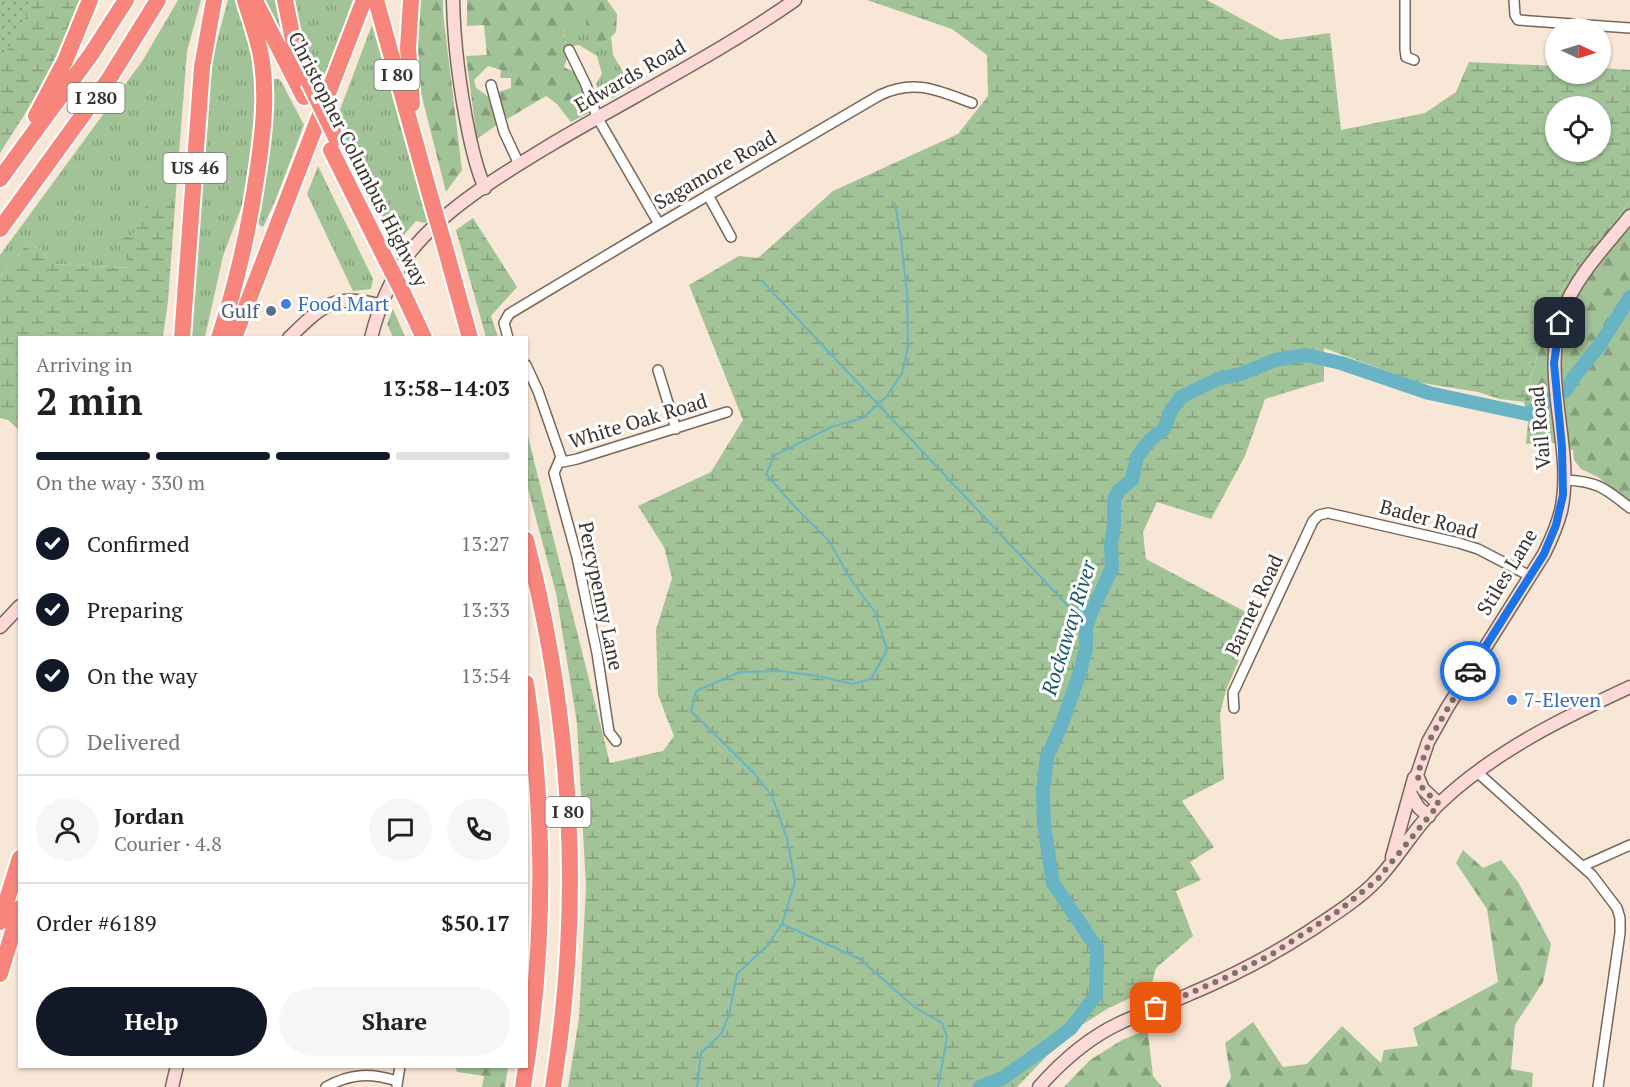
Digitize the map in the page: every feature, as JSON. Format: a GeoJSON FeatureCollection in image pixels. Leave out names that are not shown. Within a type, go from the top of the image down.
{"type":"FeatureCollection","features":[{"type":"Feature","properties":{"kind":"highway"},"geometry":{"type":"LineString","coordinates":[[0,172],[45,100],[77,37],[90,0]]}},
{"type":"Feature","properties":{"kind":"highway"},"geometry":{"type":"LineString","coordinates":[[0,179],[93,53],[126,0]]}},
{"type":"Feature","properties":{"kind":"highway"},"geometry":{"type":"LineString","coordinates":[[139,34],[158,0]]}},
{"type":"Feature","properties":{"kind":"highway"},"geometry":{"type":"LineString","coordinates":[[139,34],[150,29],[170,0]]}},
{"type":"Feature","properties":{"kind":"highway","name":"US 46"},"geometry":{"type":"LineString","coordinates":[[182,336],[202,67],[214,0]]}},
{"type":"Feature","properties":{"kind":"highway"},"geometry":{"type":"LineString","coordinates":[[220,336],[245,243],[256,182],[263,123],[262,63],[256,32],[245,0]]}},
{"type":"Feature","properties":{"kind":"highway","name":"Christopher Columbus Highway"},"geometry":{"type":"LineString","coordinates":[[254,0],[307,89],[334,144],[369,206],[369,225],[423,336]]}},
{"type":"Feature","properties":{"kind":"highway"},"geometry":{"type":"LineString","coordinates":[[285,0],[307,89]]}},
{"type":"Feature","properties":{"kind":"highway"},"geometry":{"type":"LineString","coordinates":[[235,336],[364,0]]}},
{"type":"Feature","properties":{"kind":"highway"},"geometry":{"type":"LineString","coordinates":[[411,0],[408,48],[413,135]]}},
{"type":"Feature","properties":{"kind":"highway","name":"Christopher Columbus Highway"},"geometry":{"type":"LineString","coordinates":[[378,8],[469,336]]}},
{"type":"Feature","properties":{"kind":"highway","name":"I 280"},"geometry":{"type":"LineString","coordinates":[[0,230],[84,115],[139,34]]}},
{"type":"Feature","properties":{"kind":"highway","name":"I 80"},"geometry":{"type":"LineString","coordinates":[[528,548],[552,660],[568,801],[570,886],[567,962],[553,1087]]}},
{"type":"Feature","properties":{"kind":"highway","name":"I 80"},"geometry":{"type":"LineString","coordinates":[[528,700],[538,785],[541,877],[535,996],[528,1049]]}},
{"type":"Feature","properties":{"kind":"highway"},"geometry":{"type":"LineString","coordinates":[[0,922],[18,864]]}},
{"type":"Feature","properties":{"kind":"highway"},"geometry":{"type":"LineString","coordinates":[[0,974],[18,915]]}},
{"type":"Feature","properties":{"kind":"highway","name":"I 80"},"geometry":{"type":"LineString","coordinates":[[523,1087],[526,1068]]}},
{"type":"Feature","properties":{"kind":"street"},"geometry":{"type":"LineString","coordinates":[[453,0],[462,96],[477,169],[485,188]]}},
{"type":"Feature","properties":{"kind":"street","name":"Edwards Road"},"geometry":{"type":"LineString","coordinates":[[372,336],[381,306],[398,270],[428,232],[455,210],[519,164],[724,45],[795,0]]}},
{"type":"Feature","properties":{"kind":"street"},"geometry":{"type":"LineString","coordinates":[[1405,0],[1406,57],[1414,60]]}},
{"type":"Feature","properties":{"kind":"street"},"geometry":{"type":"LineString","coordinates":[[1514,0],[1515,15],[1518,20],[1630,28]]}},
{"type":"Feature","properties":{"kind":"street"},"geometry":{"type":"LineString","coordinates":[[569,50],[586,85],[597,117],[659,224]]}},
{"type":"Feature","properties":{"kind":"street"},"geometry":{"type":"LineString","coordinates":[[491,85],[504,132],[519,164]]}},
{"type":"Feature","properties":{"kind":"street","name":"Sagamore Road"},"geometry":{"type":"LineString","coordinates":[[507,336],[504,323],[509,314],[708,195],[889,91],[903,87],[924,87],[972,103]]}},
{"type":"Feature","properties":{"kind":"street"},"geometry":{"type":"LineString","coordinates":[[708,195],[731,237]]}},
{"type":"Feature","properties":{"kind":"street","name":"Vail Road"},"geometry":{"type":"LineString","coordinates":[[1564,480],[1554,374],[1557,338],[1563,312],[1584,274],[1630,216]]}},
{"type":"Feature","properties":{"kind":"street"},"geometry":{"type":"LineString","coordinates":[[291,336],[315,314],[335,303],[356,300],[381,306]]}},
{"type":"Feature","properties":{"kind":"street"},"geometry":{"type":"LineString","coordinates":[[528,369],[561,457]]}},
{"type":"Feature","properties":{"kind":"street"},"geometry":{"type":"LineString","coordinates":[[658,370],[676,429]]}},
{"type":"Feature","properties":{"kind":"street","name":"White Oak Road"},"geometry":{"type":"LineString","coordinates":[[561,457],[563,462],[577,459],[727,412]]}},
{"type":"Feature","properties":{"kind":"street","name":"Percypenny Lane"},"geometry":{"type":"LineString","coordinates":[[561,457],[555,468],[555,481],[577,557],[597,653],[609,732],[616,741]]}},
{"type":"Feature","properties":{"kind":"street"},"geometry":{"type":"LineString","coordinates":[[1564,480],[1599,485],[1630,508]]}},
{"type":"Feature","properties":{"kind":"street","name":"Stiles Lane"},"geometry":{"type":"LineString","coordinates":[[1391,863],[1414,778],[1428,742],[1552,538],[1560,511],[1564,480]]}},
{"type":"Feature","properties":{"kind":"street","name":"Bader Road"},"geometry":{"type":"LineString","coordinates":[[1316,519],[1328,513],[1459,543],[1478,549],[1530,576]]}},
{"type":"Feature","properties":{"kind":"street","name":"Barnet Road"},"geometry":{"type":"LineString","coordinates":[[1234,708],[1233,693],[1316,519]]}},
{"type":"Feature","properties":{"kind":"street"},"geometry":{"type":"LineString","coordinates":[[0,627],[18,608]]}},
{"type":"Feature","properties":{"kind":"street"},"geometry":{"type":"LineString","coordinates":[[1039,1087],[1067,1058],[1101,1033],[1229,976],[1309,932],[1377,880],[1439,804],[1477,772],[1533,735],[1630,687]]}},
{"type":"Feature","properties":{"kind":"street"},"geometry":{"type":"LineString","coordinates":[[1477,772],[1583,866],[1617,908],[1621,924],[1598,1087]]}},
{"type":"Feature","properties":{"kind":"street"},"geometry":{"type":"LineString","coordinates":[[1417,775],[1423,789],[1439,804]]}},
{"type":"Feature","properties":{"kind":"street"},"geometry":{"type":"LineString","coordinates":[[1410,793],[1419,808],[1429,816]]}},
{"type":"Feature","properties":{"kind":"street"},"geometry":{"type":"LineString","coordinates":[[1583,866],[1630,845]]}},
{"type":"Feature","properties":{"kind":"street"},"geometry":{"type":"LineString","coordinates":[[172,1087],[177,1068]]}},
{"type":"Feature","properties":{"kind":"street"},"geometry":{"type":"LineString","coordinates":[[326,1087],[356,1075],[378,1075],[397,1084],[400,1068]]}},
{"type":"Feature","properties":{"kind":"green space"},"geometry":{"type":"Polygon","coordinates":[[[0,0],[81,0],[57,60],[0,153],[0,0]]]}},
{"type":"Feature","properties":{"kind":"green space"},"geometry":{"type":"Polygon","coordinates":[[[0,0],[30,0],[28,13],[0,63],[0,0]]]}},
{"type":"Feature","properties":{"kind":"green space"},"geometry":{"type":"Polygon","coordinates":[[[178,0],[201,0],[187,51],[176,192],[146,206],[133,235],[131,268],[53,264],[40,248],[27,244],[0,277],[0,255],[143,60],[178,0]]]}},
{"type":"Feature","properties":{"kind":"green space"},"geometry":{"type":"Polygon","coordinates":[[[228,0],[237,0],[253,44],[258,104],[249,187],[223,256],[205,336],[190,336],[213,55],[228,0]]]}},
{"type":"Feature","properties":{"kind":"green space"},"geometry":{"type":"Polygon","coordinates":[[[263,0],[281,0],[297,64],[263,0]]]}},
{"type":"Feature","properties":{"kind":"green space"},"geometry":{"type":"Polygon","coordinates":[[[292,0],[353,0],[319,93],[304,56],[292,0]]]}},
{"type":"Feature","properties":{"kind":"green space"},"geometry":{"type":"Polygon","coordinates":[[[418,0],[443,0],[462,170],[446,192],[419,85],[415,40],[418,0]]]}},
{"type":"Feature","properties":{"kind":"green space"},"geometry":{"type":"Polygon","coordinates":[[[467,0],[607,0],[617,14],[616,32],[605,43],[595,42],[586,28],[586,15],[563,29],[568,55],[564,67],[583,77],[592,111],[571,122],[557,104],[546,96],[507,119],[500,105],[499,92],[511,88],[511,78],[500,78],[501,70],[488,66],[474,80],[476,88],[492,103],[498,124],[477,139],[466,56],[487,55],[484,25],[467,26],[467,0]]]}},
{"type":"Feature","properties":{"kind":"green space"},"geometry":{"type":"Polygon","coordinates":[[[867,0],[1207,0],[1280,40],[1330,33],[1341,130],[1425,113],[1456,92],[1469,62],[1545,66],[1545,84],[1611,84],[1611,69],[1630,70],[1630,200],[1620,215],[1579,259],[1549,313],[1524,402],[1416,382],[1324,348],[1324,381],[1265,399],[1245,456],[1211,519],[1157,502],[1143,532],[1146,559],[1257,618],[1226,690],[1220,714],[1224,779],[1182,801],[1214,847],[1190,862],[1201,880],[1176,891],[1193,936],[1156,968],[1151,988],[1107,1009],[1069,1033],[1017,1087],[568,1087],[579,1018],[586,887],[577,723],[556,593],[528,489],[528,437],[610,763],[663,751],[674,736],[658,695],[656,630],[672,578],[664,547],[638,506],[711,472],[743,420],[689,285],[739,256],[758,258],[833,191],[958,134],[988,96],[987,55],[952,29],[867,0]]]}},
{"type":"Feature","properties":{"kind":"green space"},"geometry":{"type":"Polygon","coordinates":[[[587,14],[605,43],[611,37],[613,55],[632,87],[610,99],[603,100],[596,84],[602,74],[597,56],[579,45],[567,47],[563,29],[587,14]]]}},
{"type":"Feature","properties":{"kind":"green space"},"geometry":{"type":"Polygon","coordinates":[[[372,25],[428,220],[425,223],[416,221],[395,245],[335,123],[372,25]]]}},
{"type":"Feature","properties":{"kind":"green space"},"geometry":{"type":"Polygon","coordinates":[[[273,79],[279,79],[282,83],[304,125],[263,227],[256,223],[270,84],[273,79]]]}},
{"type":"Feature","properties":{"kind":"green space"},"geometry":{"type":"Polygon","coordinates":[[[318,166],[373,279],[371,289],[353,291],[307,194],[318,166]]]}},
{"type":"Feature","properties":{"kind":"green space"},"geometry":{"type":"Polygon","coordinates":[[[176,192],[163,336],[18,336],[18,429],[8,420],[0,418],[0,277],[27,244],[40,248],[53,264],[130,268],[118,240],[133,235],[145,206],[176,192]]]}},
{"type":"Feature","properties":{"kind":"green space"},"geometry":{"type":"Polygon","coordinates":[[[1630,200],[1630,502],[1598,477],[1581,469],[1574,460],[1573,450],[1550,442],[1526,444],[1528,423],[1524,402],[1549,314],[1579,259],[1620,215],[1630,200]]]}},
{"type":"Feature","properties":{"kind":"green space"},"geometry":{"type":"Polygon","coordinates":[[[473,218],[517,287],[491,316],[498,336],[486,336],[456,230],[473,218]]]}},
{"type":"Feature","properties":{"kind":"green space"},"geometry":{"type":"Polygon","coordinates":[[[393,309],[405,336],[393,336],[387,324],[393,309]]]}},
{"type":"Feature","properties":{"kind":"green space"},"geometry":{"type":"Polygon","coordinates":[[[1463,850],[1483,868],[1501,860],[1518,882],[1551,944],[1543,982],[1515,1025],[1511,1069],[1533,1073],[1532,1087],[1225,1087],[1231,1078],[1225,1043],[1253,1022],[1283,1067],[1307,1064],[1342,1026],[1381,1063],[1384,1050],[1418,1046],[1413,1028],[1498,982],[1487,909],[1456,863],[1463,850]]]}},
{"type":"Feature","properties":{"kind":"green space"},"geometry":{"type":"Polygon","coordinates":[[[1146,1030],[1153,1076],[1162,1087],[1064,1087],[1090,1060],[1122,1040],[1146,1030]]]}},
{"type":"Feature","properties":{"kind":"green space"},"geometry":{"type":"Polygon","coordinates":[[[455,1068],[508,1068],[505,1087],[482,1087],[484,1076],[457,1072],[455,1068]]]}},
{"type":"Feature","properties":{"kind":"waterway"},"geometry":{"type":"LineString","coordinates":[[697,1087],[701,1053],[721,1034],[729,1015],[737,974],[768,945],[782,924],[795,882],[787,838],[772,796],[754,773],[691,711],[696,691],[740,672],[779,671],[818,676],[852,684],[871,679],[887,650],[875,612],[851,580],[829,541],[766,474],[775,455],[831,427],[863,418],[887,396],[902,373],[908,347],[907,293],[895,204]]}},
{"type":"Feature","properties":{"kind":"waterway"},"geometry":{"type":"LineString","coordinates":[[762,281],[1068,606],[1091,613]]}},
{"type":"Feature","properties":{"kind":"waterway","name":"Rockaway River"},"geometry":{"type":"LineString","coordinates":[[980,1087],[1003,1078],[1071,1028],[1096,995],[1097,948],[1053,883],[1044,825],[1043,791],[1047,757],[1063,721],[1080,672],[1086,648],[1086,628],[1091,613],[1112,568],[1114,500],[1119,490],[1132,480],[1137,457],[1150,440],[1164,429],[1171,410],[1181,397],[1218,379],[1241,374],[1275,360],[1306,355],[1341,363],[1429,393],[1527,414],[1566,390],[1599,346],[1630,297]]}},
{"type":"Feature","properties":{"kind":"waterway"},"geometry":{"type":"LineString","coordinates":[[782,924],[860,959],[913,1006],[942,1023],[947,1037],[938,1087]]}},
{"type":"Feature","properties":{"kind":"way so far"},"geometry":{"type":"LineString","coordinates":[[1156,1008],[1272,954],[1309,932],[1377,880],[1439,804],[1423,789],[1417,775],[1428,742],[1470,671]]}},
{"type":"Feature","properties":{"kind":"place","name":"Food Mart"},"geometry":{"type":"Point","coordinates":[286,304]}},
{"type":"Feature","properties":{"kind":"place","name":"Gulf"},"geometry":{"type":"Point","coordinates":[271,311]}},
{"type":"Feature","properties":{"kind":"place","name":"7-Eleven"},"geometry":{"type":"Point","coordinates":[1512,700]}},
{"type":"Feature","properties":{"kind":"route"},"geometry":{"type":"LineString","coordinates":[[1470,671],[1544,554],[1552,538],[1560,511],[1564,480],[1554,374],[1555,348],[1560,323]]}}]}
